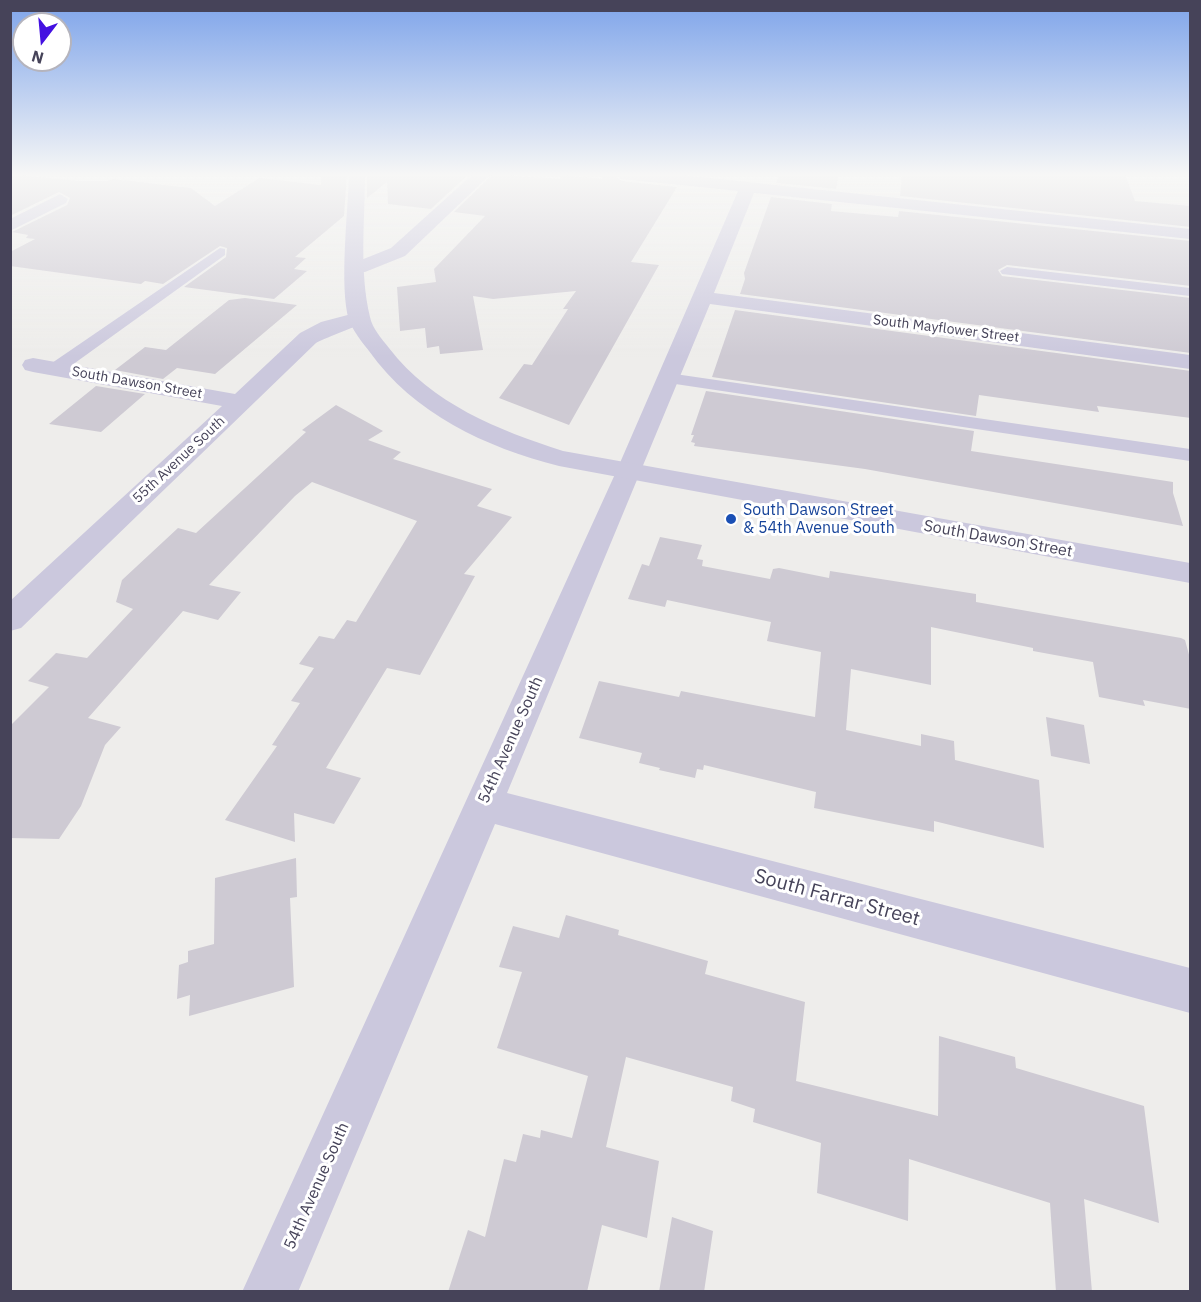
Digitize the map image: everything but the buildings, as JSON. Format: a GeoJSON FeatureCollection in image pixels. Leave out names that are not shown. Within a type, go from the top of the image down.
{"type":"FeatureCollection","features":[{"type":"Feature","properties":{"kind":"street"},"geometry":{"type":"LineString","coordinates":[[358,235],[359,318]]}},
{"type":"Feature","properties":{"kind":"street"},"geometry":{"type":"LineString","coordinates":[[358,268],[398,252],[417,235]]}},
{"type":"Feature","properties":{"kind":"street","name":"54th Avenue South"},"geometry":{"type":"LineString","coordinates":[[270,1292],[629,472],[728,235]]}},
{"type":"Feature","properties":{"kind":"street","name":"South Mayflower Street"},"geometry":{"type":"LineString","coordinates":[[701,297],[1191,362]]}},
{"type":"Feature","properties":{"kind":"street","name":"South Dawson Street"},"geometry":{"type":"LineString","coordinates":[[359,318],[384,358],[413,387],[453,417],[520,446],[559,458],[1191,573]]}},
{"type":"Feature","properties":{"kind":"street","name":"55th Avenue South"},"geometry":{"type":"LineString","coordinates":[[10,620],[308,338],[329,327],[359,318]]}},
{"type":"Feature","properties":{"kind":"street","name":"South Dawson Street"},"geometry":{"type":"LineString","coordinates":[[44,367],[242,402]]}},
{"type":"Feature","properties":{"kind":"street","name":"South Farrar Street"},"geometry":{"type":"LineString","coordinates":[[483,804],[1191,991]]}},
{"type":"Feature","properties":{"kind":"lane"},"geometry":{"type":"LineString","coordinates":[[44,367],[220,252]]}},
{"type":"Feature","properties":{"kind":"lane"},"geometry":{"type":"LineString","coordinates":[[1007,271],[1191,292]]}},
{"type":"Feature","properties":{"kind":"lane"},"geometry":{"type":"LineString","coordinates":[[668,378],[1191,455]]}},
{"type":"Feature","properties":{"kind":"place","name":"South Dawson Street & 54th Avenue South"},"geometry":{"type":"Point","coordinates":[731,519]}}]}
